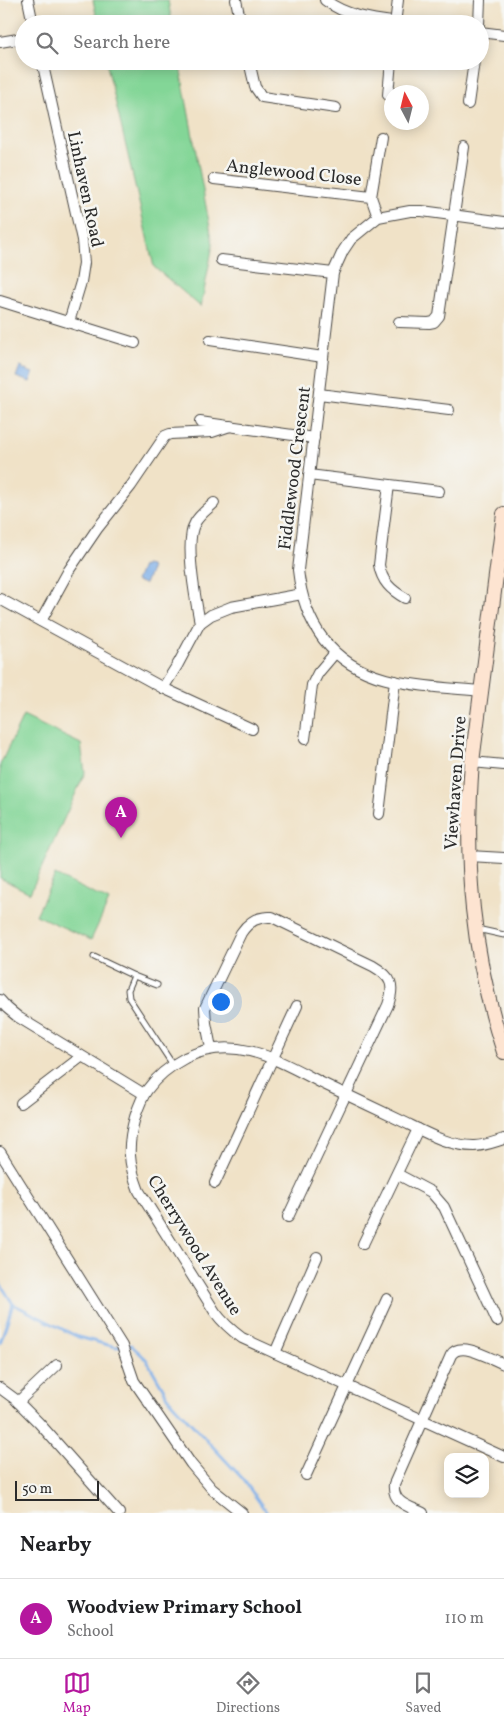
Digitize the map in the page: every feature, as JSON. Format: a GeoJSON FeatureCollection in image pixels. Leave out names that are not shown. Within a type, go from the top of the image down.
{"type":"FeatureCollection","features":[{"type":"Feature","properties":{"kind":"street"},"geometry":{"type":"LineString","coordinates":[[28,0],[31,15]]}},
{"type":"Feature","properties":{"kind":"street"},"geometry":{"type":"LineString","coordinates":[[236,0],[239,15]]}},
{"type":"Feature","properties":{"kind":"street"},"geometry":{"type":"LineString","coordinates":[[325,0],[343,11],[360,15]]}},
{"type":"Feature","properties":{"kind":"street"},"geometry":{"type":"LineString","coordinates":[[396,15],[398,0]]}},
{"type":"Feature","properties":{"kind":"street"},"geometry":{"type":"LineString","coordinates":[[479,15],[480,0]]}},
{"type":"Feature","properties":{"kind":"street"},"geometry":{"type":"LineString","coordinates":[[489,33],[504,35]]}},
{"type":"Feature","properties":{"kind":"street"},"geometry":{"type":"LineString","coordinates":[[0,42],[15,40]]}},
{"type":"Feature","properties":{"kind":"street","name":"Linhaven Road"},"geometry":{"type":"LineString","coordinates":[[44,70],[82,240],[84,263],[81,282],[69,322]]}},
{"type":"Feature","properties":{"kind":"street"},"geometry":{"type":"LineString","coordinates":[[251,70],[255,87],[262,98],[336,108]]}},
{"type":"Feature","properties":{"kind":"street"},"geometry":{"type":"LineString","coordinates":[[389,85],[390,70]]}},
{"type":"Feature","properties":{"kind":"street"},"geometry":{"type":"LineString","coordinates":[[468,104],[473,70]]}},
{"type":"Feature","properties":{"kind":"street","name":"Anglewood Close"},"geometry":{"type":"LineString","coordinates":[[378,217],[371,197],[381,137]]}},
{"type":"Feature","properties":{"kind":"street"},"geometry":{"type":"LineString","coordinates":[[399,322],[430,324],[439,316],[464,147]]}},
{"type":"Feature","properties":{"kind":"street","name":"Anglewood Close"},"geometry":{"type":"LineString","coordinates":[[214,179],[371,197]]}},
{"type":"Feature","properties":{"kind":"street","name":"Fiddlewood Crescent"},"geometry":{"type":"LineString","coordinates":[[481,691],[395,681],[366,672],[335,653],[321,637],[311,620],[302,594],[298,570],[333,273],[343,251],[351,240],[378,217],[410,210],[504,222]]}},
{"type":"Feature","properties":{"kind":"street"},"geometry":{"type":"LineString","coordinates":[[221,260],[333,273]]}},
{"type":"Feature","properties":{"kind":"street"},"geometry":{"type":"LineString","coordinates":[[0,301],[135,343]]}},
{"type":"Feature","properties":{"kind":"street"},"geometry":{"type":"LineString","coordinates":[[210,340],[323,357]]}},
{"type":"Feature","properties":{"kind":"street"},"geometry":{"type":"LineString","coordinates":[[319,394],[449,410]]}},
{"type":"Feature","properties":{"kind":"street"},"geometry":{"type":"LineString","coordinates":[[200,422],[314,438]]}},
{"type":"Feature","properties":{"kind":"street"},"geometry":{"type":"LineString","coordinates":[[41,621],[70,570],[97,529],[131,486],[165,436],[170,434],[212,432],[230,426]]}},
{"type":"Feature","properties":{"kind":"street"},"geometry":{"type":"LineString","coordinates":[[309,475],[439,491]]}},
{"type":"Feature","properties":{"kind":"street"},"geometry":{"type":"LineString","coordinates":[[389,485],[379,565],[381,575],[392,590],[405,598]]}},
{"type":"Feature","properties":{"kind":"street"},"geometry":{"type":"LineString","coordinates":[[200,624],[192,576],[191,542],[194,524],[214,503]]}},
{"type":"Feature","properties":{"kind":"street","name":"Viewhaven Drive"},"geometry":{"type":"LineString","coordinates":[[503,1047],[491,1009],[474,928],[468,856],[472,762],[504,514]]}},
{"type":"Feature","properties":{"kind":"street"},"geometry":{"type":"LineString","coordinates":[[163,688],[200,624],[210,615],[231,607],[302,594]]}},
{"type":"Feature","properties":{"kind":"street"},"geometry":{"type":"LineString","coordinates":[[0,599],[163,688],[252,729]]}},
{"type":"Feature","properties":{"kind":"street"},"geometry":{"type":"LineString","coordinates":[[305,739],[312,685],[318,673],[335,653]]}},
{"type":"Feature","properties":{"kind":"street"},"geometry":{"type":"LineString","coordinates":[[379,814],[395,681]]}},
{"type":"Feature","properties":{"kind":"street"},"geometry":{"type":"LineString","coordinates":[[472,762],[504,765]]}},
{"type":"Feature","properties":{"kind":"street"},"geometry":{"type":"LineString","coordinates":[[468,856],[504,858]]}},
{"type":"Feature","properties":{"kind":"street"},"geometry":{"type":"LineString","coordinates":[[211,1048],[205,1008],[247,924],[259,918],[272,917],[373,966],[384,972],[392,985],[392,994],[388,1005],[288,1217]]}},
{"type":"Feature","properties":{"kind":"street"},"geometry":{"type":"LineString","coordinates":[[0,1000],[18,1017],[144,1094]]}},
{"type":"Feature","properties":{"kind":"street"},"geometry":{"type":"LineString","coordinates":[[215,1183],[297,1006]]}},
{"type":"Feature","properties":{"kind":"street","name":"Cherrywood Avenue"},"geometry":{"type":"LineString","coordinates":[[504,1139],[482,1145],[460,1144],[436,1137],[272,1058],[237,1048],[211,1048],[173,1065],[159,1076],[144,1094],[136,1113],[129,1145],[132,1173],[139,1191],[224,1324],[242,1338],[504,1457]]}},
{"type":"Feature","properties":{"kind":"street"},"geometry":{"type":"LineString","coordinates":[[22,1103],[82,1057]]}},
{"type":"Feature","properties":{"kind":"street"},"geometry":{"type":"LineString","coordinates":[[363,1244],[418,1129]]}},
{"type":"Feature","properties":{"kind":"street"},"geometry":{"type":"LineString","coordinates":[[0,1152],[122,1346],[134,1381],[191,1464],[212,1489],[242,1513]]}},
{"type":"Feature","properties":{"kind":"street"},"geometry":{"type":"LineString","coordinates":[[397,1174],[431,1192],[444,1207],[497,1321]]}},
{"type":"Feature","properties":{"kind":"street"},"geometry":{"type":"LineString","coordinates":[[275,1353],[317,1257]]}},
{"type":"Feature","properties":{"kind":"street"},"geometry":{"type":"LineString","coordinates":[[306,1474],[348,1387],[387,1299]]}},
{"type":"Feature","properties":{"kind":"street"},"geometry":{"type":"LineString","coordinates":[[422,1513],[402,1504],[396,1499],[393,1490],[394,1484],[421,1420],[454,1350],[467,1349],[504,1364]]}},
{"type":"Feature","properties":{"kind":"street"},"geometry":{"type":"LineString","coordinates":[[18,1402],[57,1365]]}},
{"type":"Feature","properties":{"kind":"street"},"geometry":{"type":"LineString","coordinates":[[0,1388],[18,1402],[119,1513]]}},
{"type":"Feature","properties":{"kind":"lane"},"geometry":{"type":"LineString","coordinates":[[474,928],[504,935]]}},
{"type":"Feature","properties":{"kind":"lane"},"geometry":{"type":"LineString","coordinates":[[94,957],[157,986]]}},
{"type":"Feature","properties":{"kind":"lane"},"geometry":{"type":"LineString","coordinates":[[134,976],[128,990],[129,998],[173,1065]]}},
{"type":"Feature","properties":{"kind":"green space"},"geometry":{"type":"Polygon","coordinates":[[[93,0],[168,0],[170,15],[96,15],[93,0]]]}},
{"type":"Feature","properties":{"kind":"green space"},"geometry":{"type":"Polygon","coordinates":[[[108,70],[181,70],[213,244],[201,307],[154,267],[108,70]]]}},
{"type":"Feature","properties":{"kind":"green space"},"geometry":{"type":"Polygon","coordinates":[[[23,716],[81,744],[85,773],[30,893],[0,878],[0,765],[23,716]]]}},
{"type":"Feature","properties":{"kind":"green space"},"geometry":{"type":"Polygon","coordinates":[[[55,875],[109,901],[91,940],[36,915],[55,875]]]}},
{"type":"Feature","properties":{"kind":"water"},"geometry":{"type":"Polygon","coordinates":[[[20,366],[23,367],[22,369],[33,373],[30,382],[16,377],[20,366]]]}},
{"type":"Feature","properties":{"kind":"water"},"geometry":{"type":"Polygon","coordinates":[[[145,565],[150,566],[151,570],[145,584],[136,581],[142,566],[144,567],[145,565]]]}},
{"type":"Feature","properties":{"kind":"waterway"},"geometry":{"type":"LineString","coordinates":[[0,1283],[13,1304],[0,1343]]}},
{"type":"Feature","properties":{"kind":"waterway"},"geometry":{"type":"LineString","coordinates":[[13,1304],[78,1337],[116,1347],[131,1345],[146,1359],[171,1402],[243,1479],[267,1513]]}},
{"type":"Feature","properties":{"kind":"place","name":"Woodview Primary School"},"geometry":{"type":"Point","coordinates":[121,838]}}]}
